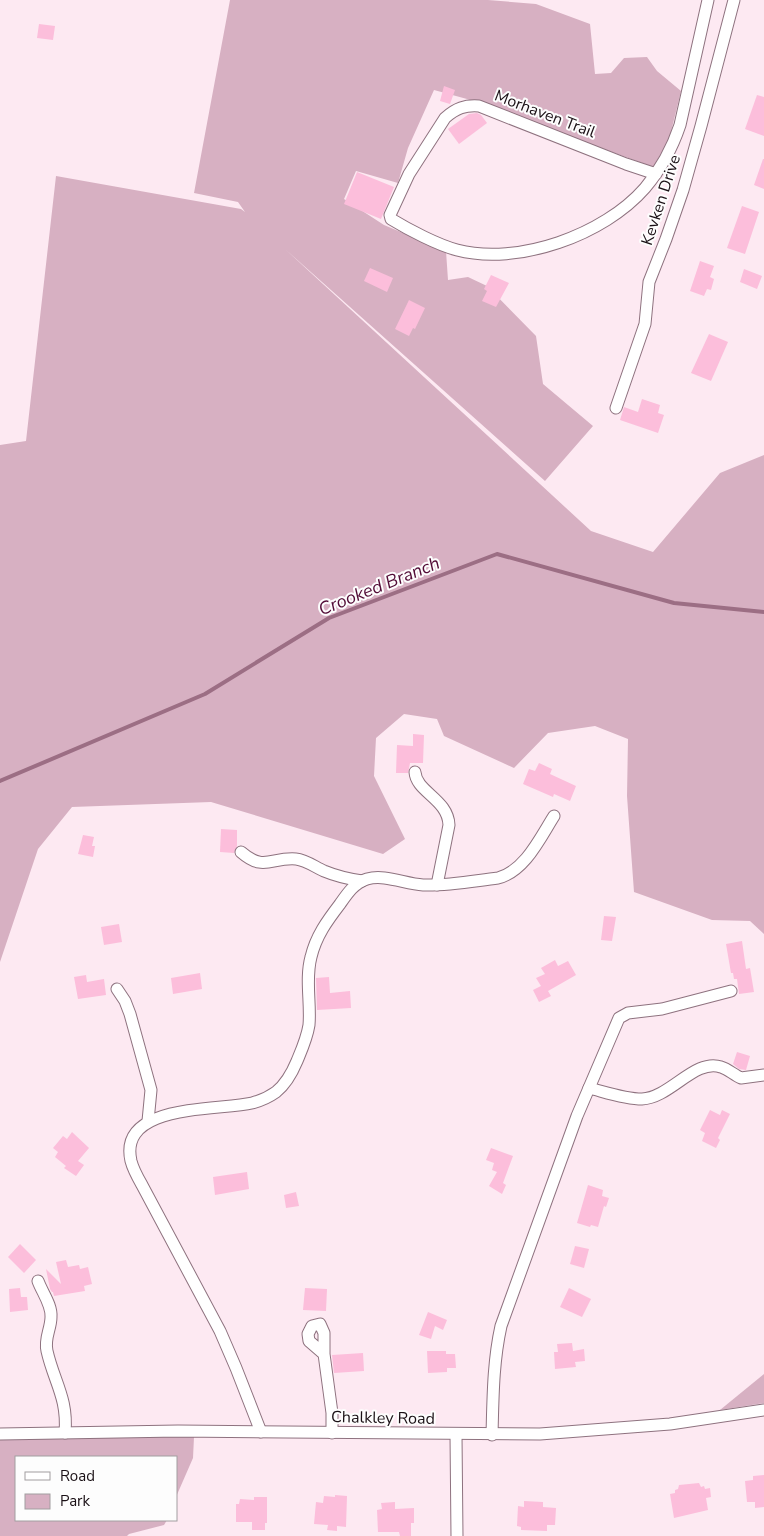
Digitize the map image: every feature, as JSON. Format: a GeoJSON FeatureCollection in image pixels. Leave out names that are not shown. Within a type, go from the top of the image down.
{"type":"FeatureCollection","features":[{"type":"Feature","properties":{"kind":"street","name":"Morhaven Trail"},"geometry":{"type":"LineString","coordinates":[[656,174],[479,106],[470,105],[452,111],[445,118],[409,174],[390,216],[391,219],[401,225],[456,250],[496,254],[518,252],[564,240],[594,227],[613,216],[644,189],[656,174],[667,157],[680,125],[708,0]]}},
{"type":"Feature","properties":{"kind":"street","name":"Kevken Drive"},"geometry":{"type":"LineString","coordinates":[[616,408],[646,324],[649,282],[683,190],[734,0]]}},
{"type":"Feature","properties":{"kind":"street"},"geometry":{"type":"LineString","coordinates":[[415,772],[417,780],[445,810],[448,817],[437,885]]}},
{"type":"Feature","properties":{"kind":"street"},"geometry":{"type":"LineString","coordinates":[[261,1432],[220,1331],[131,1162],[130,1152],[136,1132],[148,1121],[181,1112],[263,1100],[276,1092],[285,1083],[292,1073],[306,1040],[309,1024],[309,968],[315,942],[323,926],[354,886],[362,881],[379,877],[420,885],[437,885],[507,876],[524,861],[554,816]]}},
{"type":"Feature","properties":{"kind":"street"},"geometry":{"type":"LineString","coordinates":[[241,852],[257,862],[268,863],[286,859],[297,859],[339,877],[362,881]]}},
{"type":"Feature","properties":{"kind":"street"},"geometry":{"type":"LineString","coordinates":[[117,989],[125,1001],[130,1014],[151,1090],[148,1121]]}},
{"type":"Feature","properties":{"kind":"street"},"geometry":{"type":"LineString","coordinates":[[492,1435],[493,1380],[496,1349],[501,1326],[577,1116],[619,1018],[623,1014],[662,1009],[731,991]]}},
{"type":"Feature","properties":{"kind":"street"},"geometry":{"type":"LineString","coordinates":[[589,1088],[642,1099],[661,1094],[697,1070],[711,1065],[722,1067],[741,1078],[764,1075]]}},
{"type":"Feature","properties":{"kind":"street"},"geometry":{"type":"LineString","coordinates":[[38,1281],[52,1316],[46,1344],[64,1403],[66,1417],[65,1433]]}},
{"type":"Feature","properties":{"kind":"street"},"geometry":{"type":"LineString","coordinates":[[324,1354],[332,1413],[332,1433]]}},
{"type":"Feature","properties":{"kind":"street","name":"Chalkley Road"},"geometry":{"type":"LineString","coordinates":[[0,1434],[261,1432],[456,1435],[540,1434],[670,1424],[764,1410]]}},
{"type":"Feature","properties":{"kind":"street"},"geometry":{"type":"LineString","coordinates":[[456,1435],[457,1536]]}},
{"type":"Feature","properties":{"kind":"green space"},"geometry":{"type":"Polygon","coordinates":[[[230,0],[488,0],[536,4],[590,24],[595,74],[611,73],[624,58],[647,57],[657,71],[681,91],[669,140],[653,167],[467,99],[434,90],[408,148],[398,183],[356,171],[344,199],[384,225],[446,251],[448,280],[468,277],[487,286],[536,336],[543,384],[593,426],[545,481],[285,249],[591,531],[653,552],[720,473],[764,455],[764,934],[750,921],[712,920],[634,892],[627,796],[628,739],[595,726],[548,733],[514,768],[444,736],[437,719],[404,714],[376,738],[374,776],[405,839],[383,854],[211,802],[72,807],[38,849],[0,962],[0,445],[26,441],[56,176],[241,209],[245,212],[238,202],[194,193],[230,0]]]}},
{"type":"Feature","properties":{"kind":"green space"},"geometry":{"type":"Polygon","coordinates":[[[764,1374],[764,1403],[720,1410],[764,1374]]]}},
{"type":"Feature","properties":{"kind":"green space"},"geometry":{"type":"Polygon","coordinates":[[[194,1437],[193,1458],[178,1492],[178,1456],[15,1456],[15,1521],[166,1521],[164,1525],[127,1536],[0,1536],[0,1439],[194,1437]]]}},
{"type":"Feature","properties":{"kind":"building"},"geometry":{"type":"Polygon","coordinates":[[[39,24],[55,26],[53,40],[37,38],[39,24]]]}},
{"type":"Feature","properties":{"kind":"building"},"geometry":{"type":"Polygon","coordinates":[[[444,86],[455,90],[450,104],[440,101],[444,86]]]}},
{"type":"Feature","properties":{"kind":"building"},"geometry":{"type":"Polygon","coordinates":[[[757,95],[764,97],[764,136],[745,129],[757,95]]]}},
{"type":"Feature","properties":{"kind":"building"},"geometry":{"type":"Polygon","coordinates":[[[477,113],[487,123],[459,144],[448,129],[469,114],[477,113]]]}},
{"type":"Feature","properties":{"kind":"building"},"geometry":{"type":"Polygon","coordinates":[[[764,159],[764,189],[754,185],[764,159]]]}},
{"type":"Feature","properties":{"kind":"building"},"geometry":{"type":"Polygon","coordinates":[[[357,172],[394,187],[381,219],[344,204],[357,172]]]}},
{"type":"Feature","properties":{"kind":"building"},"geometry":{"type":"Polygon","coordinates":[[[742,206],[759,212],[745,254],[727,248],[742,206]]]}},
{"type":"Feature","properties":{"kind":"building"},"geometry":{"type":"Polygon","coordinates":[[[700,261],[714,266],[710,277],[714,279],[711,290],[707,289],[704,296],[690,291],[700,261]]]}},
{"type":"Feature","properties":{"kind":"building"},"geometry":{"type":"Polygon","coordinates":[[[370,268],[393,278],[387,292],[364,281],[370,268]]]}},
{"type":"Feature","properties":{"kind":"building"},"geometry":{"type":"Polygon","coordinates":[[[744,269],[762,276],[757,289],[740,282],[744,269]]]}},
{"type":"Feature","properties":{"kind":"building"},"geometry":{"type":"Polygon","coordinates":[[[491,275],[509,283],[496,307],[482,301],[487,291],[484,289],[491,275]]]}},
{"type":"Feature","properties":{"kind":"building"},"geometry":{"type":"Polygon","coordinates":[[[409,300],[425,308],[415,329],[413,328],[409,336],[395,329],[409,300]]]}},
{"type":"Feature","properties":{"kind":"building"},"geometry":{"type":"Polygon","coordinates":[[[709,334],[728,342],[711,381],[691,373],[709,334]]]}},
{"type":"Feature","properties":{"kind":"building"},"geometry":{"type":"Polygon","coordinates":[[[642,399],[660,405],[658,413],[664,415],[658,433],[620,420],[624,407],[638,412],[642,399]]]}},
{"type":"Feature","properties":{"kind":"building"},"geometry":{"type":"Polygon","coordinates":[[[413,734],[424,735],[423,763],[410,763],[408,773],[396,773],[397,745],[413,746],[413,734]]]}},
{"type":"Feature","properties":{"kind":"building"},"geometry":{"type":"Polygon","coordinates":[[[539,763],[552,769],[550,774],[576,786],[570,801],[554,794],[553,797],[523,784],[529,769],[535,771],[539,763]]]}},
{"type":"Feature","properties":{"kind":"building"},"geometry":{"type":"Polygon","coordinates":[[[221,829],[237,830],[237,846],[234,853],[220,852],[221,829]]]}},
{"type":"Feature","properties":{"kind":"building"},"geometry":{"type":"Polygon","coordinates":[[[83,835],[94,837],[92,846],[95,846],[93,857],[78,854],[83,835]]]}},
{"type":"Feature","properties":{"kind":"building"},"geometry":{"type":"Polygon","coordinates":[[[604,916],[616,917],[612,941],[601,940],[604,916]]]}},
{"type":"Feature","properties":{"kind":"building"},"geometry":{"type":"Polygon","coordinates":[[[119,924],[122,942],[104,945],[101,927],[119,924]]]}},
{"type":"Feature","properties":{"kind":"building"},"geometry":{"type":"Polygon","coordinates":[[[742,941],[746,969],[750,968],[754,992],[739,994],[737,979],[734,979],[733,973],[731,973],[726,944],[742,941]]]}},
{"type":"Feature","properties":{"kind":"building"},"geometry":{"type":"Polygon","coordinates":[[[555,960],[558,966],[568,961],[576,975],[548,991],[551,996],[539,1002],[533,990],[541,986],[536,978],[545,974],[541,968],[555,960]]]}},
{"type":"Feature","properties":{"kind":"building"},"geometry":{"type":"Polygon","coordinates":[[[200,973],[202,989],[173,994],[171,978],[200,973]]]}},
{"type":"Feature","properties":{"kind":"building"},"geometry":{"type":"Polygon","coordinates":[[[86,975],[87,982],[104,979],[106,995],[78,999],[74,977],[86,975]]]}},
{"type":"Feature","properties":{"kind":"building"},"geometry":{"type":"Polygon","coordinates":[[[329,977],[330,993],[350,991],[351,1008],[317,1010],[316,978],[329,977]]]}},
{"type":"Feature","properties":{"kind":"building"},"geometry":{"type":"Polygon","coordinates":[[[737,1052],[750,1056],[746,1070],[739,1069],[733,1064],[737,1052]]]}},
{"type":"Feature","properties":{"kind":"building"},"geometry":{"type":"Polygon","coordinates":[[[710,1110],[720,1115],[722,1110],[730,1114],[718,1138],[720,1140],[716,1148],[702,1141],[705,1133],[700,1130],[710,1110]]]}},
{"type":"Feature","properties":{"kind":"building"},"geometry":{"type":"Polygon","coordinates":[[[72,1132],[89,1148],[78,1161],[84,1165],[76,1176],[64,1168],[66,1166],[55,1157],[58,1152],[53,1148],[63,1136],[67,1139],[72,1132]]]}},
{"type":"Feature","properties":{"kind":"building"},"geometry":{"type":"Polygon","coordinates":[[[491,1148],[513,1156],[503,1183],[506,1185],[502,1194],[489,1186],[497,1172],[492,1170],[494,1163],[486,1160],[491,1148]]]}},
{"type":"Feature","properties":{"kind":"building"},"geometry":{"type":"Polygon","coordinates":[[[247,1172],[249,1189],[215,1195],[213,1177],[247,1172]]]}},
{"type":"Feature","properties":{"kind":"building"},"geometry":{"type":"Polygon","coordinates":[[[588,1185],[603,1190],[602,1196],[609,1198],[606,1207],[604,1206],[598,1227],[577,1223],[588,1185]]]}},
{"type":"Feature","properties":{"kind":"building"},"geometry":{"type":"Polygon","coordinates":[[[296,1192],[299,1206],[286,1208],[284,1195],[296,1192]]]}},
{"type":"Feature","properties":{"kind":"building"},"geometry":{"type":"Polygon","coordinates":[[[20,1244],[36,1260],[24,1273],[8,1257],[20,1244]]]}},
{"type":"Feature","properties":{"kind":"building"},"geometry":{"type":"Polygon","coordinates":[[[575,1246],[589,1249],[584,1268],[570,1264],[575,1246]]]}},
{"type":"Feature","properties":{"kind":"building"},"geometry":{"type":"Polygon","coordinates":[[[66,1260],[68,1267],[79,1265],[80,1269],[88,1267],[92,1284],[84,1286],[85,1291],[54,1296],[50,1289],[46,1269],[61,1284],[56,1262],[66,1260]]]}},
{"type":"Feature","properties":{"kind":"building"},"geometry":{"type":"Polygon","coordinates":[[[20,1288],[21,1297],[27,1297],[28,1310],[10,1312],[9,1289],[20,1288]]]}},
{"type":"Feature","properties":{"kind":"building"},"geometry":{"type":"Polygon","coordinates":[[[305,1288],[327,1289],[326,1311],[303,1310],[305,1288]]]}},
{"type":"Feature","properties":{"kind":"building"},"geometry":{"type":"Polygon","coordinates":[[[569,1288],[591,1299],[582,1317],[560,1307],[569,1288]]]}},
{"type":"Feature","properties":{"kind":"building"},"geometry":{"type":"Polygon","coordinates":[[[428,1312],[447,1320],[443,1330],[435,1326],[431,1339],[419,1335],[428,1312]]]}},
{"type":"Feature","properties":{"kind":"building"},"geometry":{"type":"Polygon","coordinates":[[[572,1343],[573,1351],[584,1349],[585,1361],[575,1362],[576,1367],[555,1369],[554,1352],[558,1352],[557,1344],[572,1343]]]}},
{"type":"Feature","properties":{"kind":"building"},"geometry":{"type":"Polygon","coordinates":[[[427,1351],[446,1351],[446,1354],[455,1354],[456,1368],[447,1368],[447,1372],[428,1373],[427,1351]]]}},
{"type":"Feature","properties":{"kind":"building"},"geometry":{"type":"Polygon","coordinates":[[[363,1353],[364,1371],[334,1373],[332,1355],[363,1353]]]}},
{"type":"Feature","properties":{"kind":"building"},"geometry":{"type":"Polygon","coordinates":[[[764,1475],[764,1507],[755,1508],[755,1502],[747,1502],[745,1481],[753,1480],[753,1476],[764,1475]]]}},
{"type":"Feature","properties":{"kind":"building"},"geometry":{"type":"Polygon","coordinates":[[[699,1483],[705,1489],[710,1488],[711,1497],[706,1498],[708,1510],[674,1518],[670,1494],[675,1493],[679,1485],[699,1483]]]}},
{"type":"Feature","properties":{"kind":"building"},"geometry":{"type":"Polygon","coordinates":[[[335,1495],[347,1496],[346,1527],[337,1526],[337,1531],[327,1530],[328,1525],[314,1524],[316,1502],[323,1503],[324,1496],[335,1497],[335,1495]]]}},
{"type":"Feature","properties":{"kind":"building"},"geometry":{"type":"Polygon","coordinates":[[[254,1497],[267,1497],[267,1523],[265,1523],[265,1530],[252,1530],[252,1522],[236,1522],[236,1504],[239,1504],[240,1499],[254,1500],[254,1497]]]}},
{"type":"Feature","properties":{"kind":"building"},"geometry":{"type":"Polygon","coordinates":[[[524,1501],[543,1502],[543,1507],[556,1508],[555,1525],[547,1525],[547,1531],[521,1530],[521,1527],[517,1526],[518,1506],[524,1507],[524,1501]]]}},
{"type":"Feature","properties":{"kind":"building"},"geometry":{"type":"Polygon","coordinates":[[[395,1502],[395,1509],[414,1508],[414,1523],[411,1523],[411,1536],[400,1536],[399,1532],[378,1532],[377,1510],[382,1509],[381,1503],[395,1502]]]}},
{"type":"Feature","properties":{"kind":"waterway","name":"Crooked Branch"},"geometry":{"type":"LineString","coordinates":[[0,781],[205,694],[329,618],[497,554],[674,603],[764,612]]}}]}
